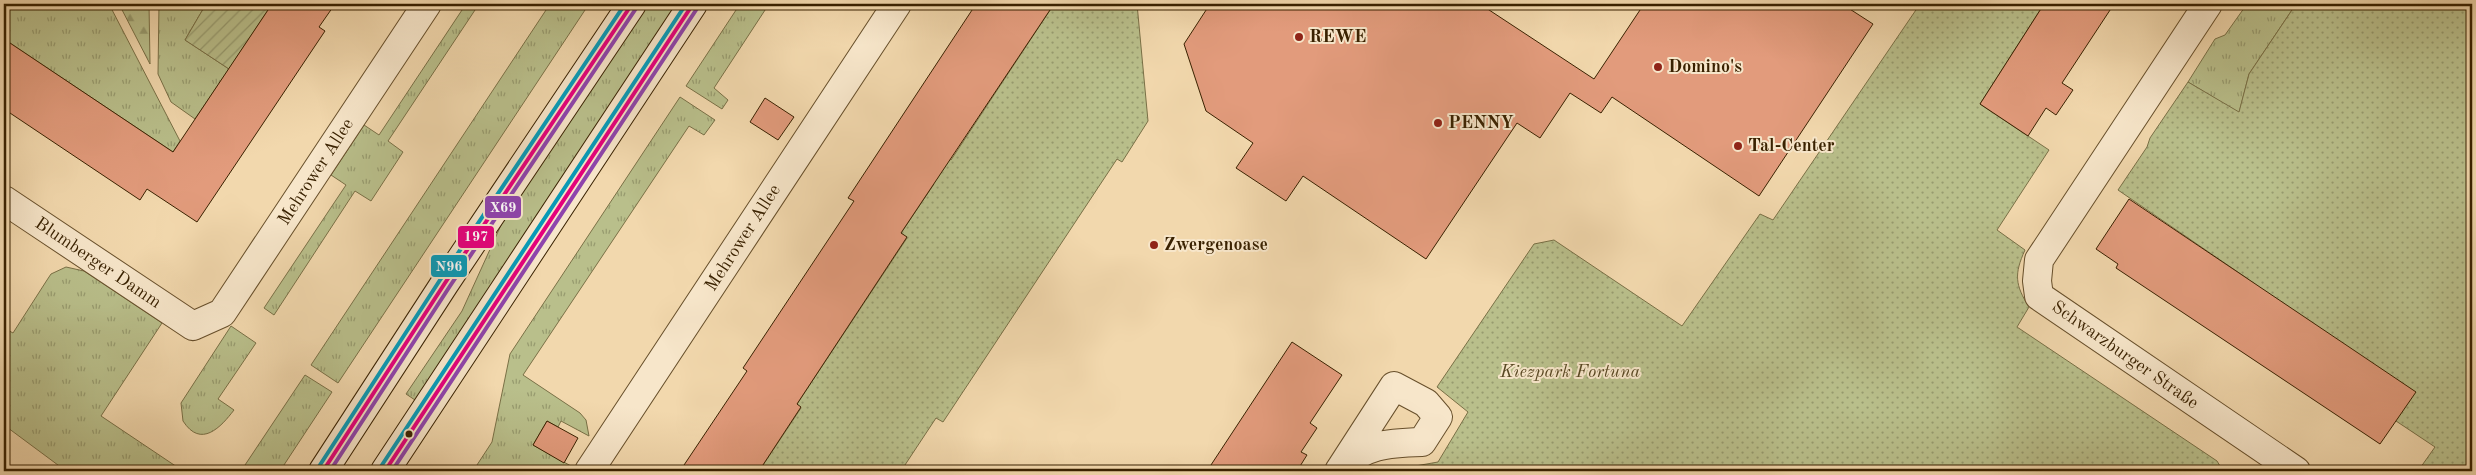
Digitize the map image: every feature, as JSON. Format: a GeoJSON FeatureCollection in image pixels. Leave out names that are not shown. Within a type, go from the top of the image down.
{"type":"FeatureCollection","features":[{"type":"Feature","properties":{"kind":"street","name":"Mehrower Allee"},"geometry":{"type":"LineString","coordinates":[[193,326],[222,313],[427,4]]}},
{"type":"Feature","properties":{"kind":"street"},"geometry":{"type":"LineString","coordinates":[[323,471],[632,4]]}},
{"type":"Feature","properties":{"kind":"street"},"geometry":{"type":"LineString","coordinates":[[385,471],[693,4]]}},
{"type":"Feature","properties":{"kind":"street","name":"Mehrower Allee"},"geometry":{"type":"LineString","coordinates":[[589,471],[897,4]]}},
{"type":"Feature","properties":{"kind":"street","name":"Schwarzburger Straße"},"geometry":{"type":"LineString","coordinates":[[2208,4],[2039,260],[2036,281],[2039,296],[2286,469]]}},
{"type":"Feature","properties":{"kind":"street","name":"Blumberger Damm"},"geometry":{"type":"LineString","coordinates":[[4,200],[193,326]]}},
{"type":"Feature","properties":{"kind":"green space"},"geometry":{"type":"Polygon","coordinates":[[[4,4],[109,4],[180,141],[173,152],[4,39],[4,4]]]}},
{"type":"Feature","properties":{"kind":"green space"},"geometry":{"type":"Polygon","coordinates":[[[119,4],[149,4],[150,64],[119,4]]]}},
{"type":"Feature","properties":{"kind":"green space"},"geometry":{"type":"Polygon","coordinates":[[[159,4],[206,4],[185,40],[229,69],[195,119],[171,102],[158,74],[159,4]]]}},
{"type":"Feature","properties":{"kind":"green space"},"geometry":{"type":"Polygon","coordinates":[[[206,4],[272,4],[229,69],[185,40],[206,4]]]}},
{"type":"Feature","properties":{"kind":"green space"},"geometry":{"type":"Polygon","coordinates":[[[466,4],[479,4],[388,141],[403,152],[371,201],[355,191],[274,315],[264,308],[346,185],[331,175],[364,125],[379,135],[466,4]]]}},
{"type":"Feature","properties":{"kind":"green space"},"geometry":{"type":"Polygon","coordinates":[[[550,4],[589,4],[338,383],[311,365],[550,4]]]}},
{"type":"Feature","properties":{"kind":"green space"},"geometry":{"type":"Polygon","coordinates":[[[648,4],[679,4],[415,400],[406,394],[462,311],[502,223],[648,4]]]}},
{"type":"Feature","properties":{"kind":"green space"},"geometry":{"type":"Polygon","coordinates":[[[740,4],[769,4],[714,88],[728,100],[722,109],[686,86],[740,4]]]}},
{"type":"Feature","properties":{"kind":"green space"},"geometry":{"type":"Polygon","coordinates":[[[1054,4],[1137,4],[1148,121],[1122,162],[1117,159],[943,422],[936,418],[901,471],[759,471],[801,408],[797,404],[907,238],[901,233],[934,184],[930,181],[946,157],[951,160],[1054,4]]]}},
{"type":"Feature","properties":{"kind":"green space","name":"Kiezpark Fortuna"},"geometry":{"type":"Polygon","coordinates":[[[1920,4],[2044,4],[1980,104],[2049,150],[1997,230],[2025,250],[2019,266],[2018,279],[2021,292],[2029,307],[2017,327],[2217,461],[2220,471],[1387,471],[1438,462],[1468,412],[1437,387],[1534,244],[1554,240],[1682,326],[1760,214],[1773,220],[1920,4]]]}},
{"type":"Feature","properties":{"kind":"green space"},"geometry":{"type":"Polygon","coordinates":[[[2247,4],[2296,4],[2249,74],[2239,113],[2188,82],[2215,39],[2225,35],[2247,4]]]}},
{"type":"Feature","properties":{"kind":"green space"},"geometry":{"type":"Polygon","coordinates":[[[2296,4],[2472,4],[2471,471],[2418,471],[2435,447],[2396,421],[2248,279],[2118,190],[2188,82],[2239,112],[2249,74],[2296,4]]]}},
{"type":"Feature","properties":{"kind":"green space"},"geometry":{"type":"Polygon","coordinates":[[[680,97],[715,120],[704,135],[689,126],[523,375],[580,413],[586,420],[589,436],[561,421],[558,427],[547,421],[533,445],[571,466],[567,471],[480,471],[475,468],[492,442],[510,354],[680,97]]]}},
{"type":"Feature","properties":{"kind":"green space"},"geometry":{"type":"Polygon","coordinates":[[[66,267],[84,271],[162,323],[101,416],[183,471],[66,471],[4,425],[4,328],[13,333],[51,274],[66,267]]]}},
{"type":"Feature","properties":{"kind":"green space"},"geometry":{"type":"Polygon","coordinates":[[[231,326],[256,343],[218,399],[234,410],[217,428],[204,434],[197,433],[190,429],[183,421],[181,403],[231,326]]]}},
{"type":"Feature","properties":{"kind":"green space"},"geometry":{"type":"Polygon","coordinates":[[[305,375],[332,392],[280,471],[241,471],[305,375]]]}},
{"type":"Feature","properties":{"kind":"building"},"geometry":{"type":"Polygon","coordinates":[[[272,4],[335,4],[319,27],[325,31],[197,222],[147,189],[140,200],[4,109],[4,39],[173,152],[272,4]]]}},
{"type":"Feature","properties":{"kind":"building"},"geometry":{"type":"Polygon","coordinates":[[[976,4],[1054,4],[901,233],[907,237],[797,404],[801,407],[759,471],[680,471],[747,371],[743,368],[854,201],[848,198],[976,4]]]}},
{"type":"Feature","properties":{"kind":"building"},"geometry":{"type":"Polygon","coordinates":[[[1210,4],[1480,4],[1594,79],[1644,4],[1842,4],[1873,24],[1759,196],[1612,97],[1601,113],[1570,93],[1540,138],[1517,123],[1426,259],[1303,176],[1286,201],[1236,168],[1253,143],[1206,111],[1184,44],[1210,4]]]}},
{"type":"Feature","properties":{"kind":"building"},"geometry":{"type":"Polygon","coordinates":[[[2044,4],[2114,4],[2062,83],[2073,90],[2056,115],[2046,108],[2028,136],[1980,104],[2044,4]]]}},
{"type":"Feature","properties":{"kind":"building"},"geometry":{"type":"Polygon","coordinates":[[[765,98],[794,117],[778,140],[750,122],[765,98]]]}},
{"type":"Feature","properties":{"kind":"building"},"geometry":{"type":"Polygon","coordinates":[[[2129,199],[2416,392],[2380,444],[2116,268],[2118,264],[2096,249],[2129,199]]]}},
{"type":"Feature","properties":{"kind":"building"},"geometry":{"type":"Polygon","coordinates":[[[1292,342],[1342,375],[1310,423],[1317,428],[1301,452],[1307,455],[1297,471],[1207,471],[1292,342]]]}},
{"type":"Feature","properties":{"kind":"building"},"geometry":{"type":"Polygon","coordinates":[[[547,421],[578,438],[564,463],[533,445],[547,421]]]}},
{"type":"Feature","properties":{"kind":"transit line","name":"N96"},"geometry":{"type":"LineString","coordinates":[[318,468],[440,280],[625,4]]}},
{"type":"Feature","properties":{"kind":"transit line","name":"197"},"geometry":{"type":"LineString","coordinates":[[323,471],[445,283],[632,4]]}},
{"type":"Feature","properties":{"kind":"transit line","name":"N96"},"geometry":{"type":"LineString","coordinates":[[380,468],[686,4]]}},
{"type":"Feature","properties":{"kind":"transit line","name":"197"},"geometry":{"type":"LineString","coordinates":[[385,471],[693,4]]}},
{"type":"Feature","properties":{"kind":"transit line","name":"X69"},"geometry":{"type":"LineString","coordinates":[[330,471],[450,286],[637,7]]}},
{"type":"Feature","properties":{"kind":"transit line","name":"X69"},"geometry":{"type":"LineString","coordinates":[[392,471],[698,7]]}},
{"type":"Feature","properties":{"kind":"place","name":"REWE"},"geometry":{"type":"Point","coordinates":[1299,37]}},
{"type":"Feature","properties":{"kind":"place","name":"Domino's"},"geometry":{"type":"Point","coordinates":[1658,67]}},
{"type":"Feature","properties":{"kind":"place","name":"PENNY"},"geometry":{"type":"Point","coordinates":[1438,123]}},
{"type":"Feature","properties":{"kind":"place","name":"Tal-Center"},"geometry":{"type":"Point","coordinates":[1738,146]}},
{"type":"Feature","properties":{"kind":"place","name":"Zwergenoase"},"geometry":{"type":"Point","coordinates":[1154,245]}}]}
